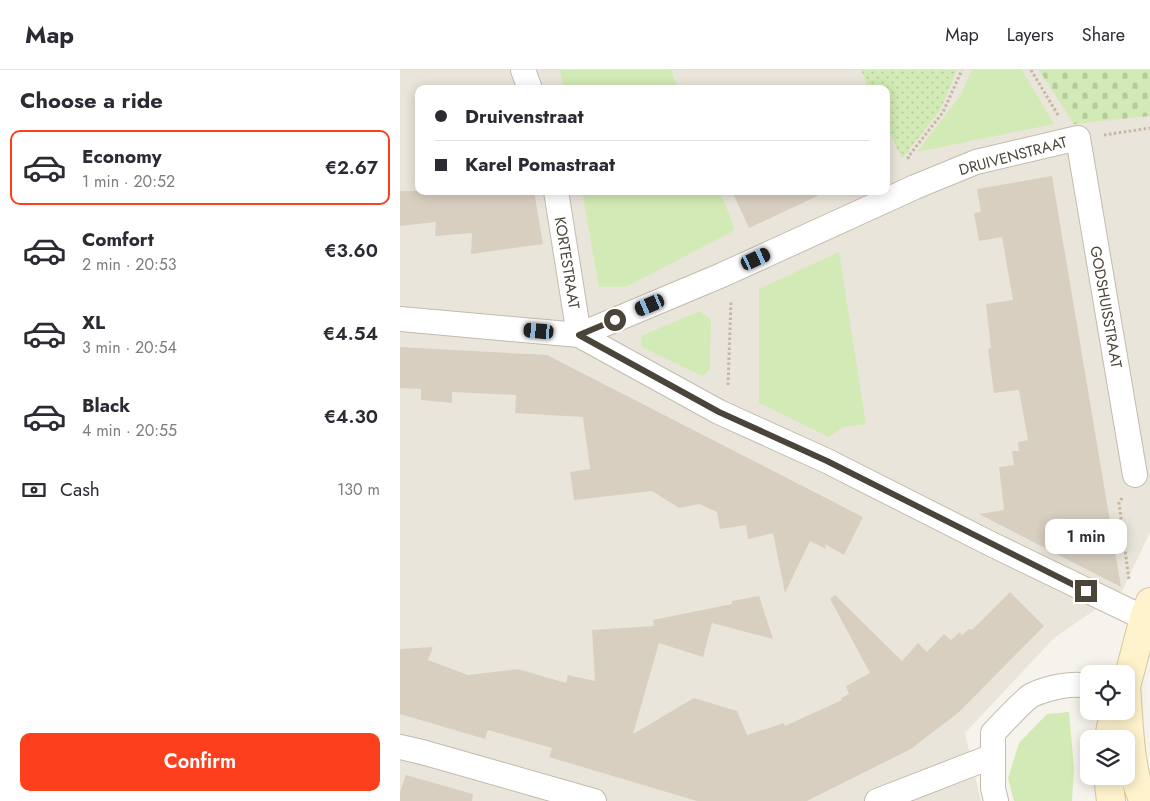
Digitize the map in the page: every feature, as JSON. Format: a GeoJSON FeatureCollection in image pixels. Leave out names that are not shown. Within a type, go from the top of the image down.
{"type":"FeatureCollection","features":[{"type":"Feature","properties":{"kind":"street"},"geometry":{"type":"LineString","coordinates":[[523,70],[529,85]]}},
{"type":"Feature","properties":{"kind":"street","name":"DRUIVENSTRAAT"},"geometry":{"type":"LineString","coordinates":[[579,335],[722,275],[914,187],[976,162],[1078,138]]}},
{"type":"Feature","properties":{"kind":"street","name":"GODSHUISSTRAAT"},"geometry":{"type":"LineString","coordinates":[[1078,138],[1135,475]]}},
{"type":"Feature","properties":{"kind":"street","name":"KORTESTRAAT"},"geometry":{"type":"LineString","coordinates":[[557,195],[579,335]]}},
{"type":"Feature","properties":{"kind":"street"},"geometry":{"type":"LineString","coordinates":[[400,319],[579,335],[719,412],[827,461],[991,544],[1147,610],[1132,665]]}},
{"type":"Feature","properties":{"kind":"street"},"geometry":{"type":"LineString","coordinates":[[996,801],[993,788],[993,733],[1031,696],[1066,685],[1080,684]]}},
{"type":"Feature","properties":{"kind":"street"},"geometry":{"type":"LineString","coordinates":[[1128,720],[1130,744],[1140,792],[1144,801]]}},
{"type":"Feature","properties":{"kind":"street"},"geometry":{"type":"LineString","coordinates":[[400,747],[594,801]]}},
{"type":"Feature","properties":{"kind":"street"},"geometry":{"type":"LineString","coordinates":[[877,801],[993,756]]}},
{"type":"Feature","properties":{"kind":"street"},"geometry":{"type":"LineString","coordinates":[[1109,785],[1111,801]]}},
{"type":"Feature","properties":{"kind":"path"},"geometry":{"type":"LineString","coordinates":[[914,187],[908,157],[943,112],[962,70]]}},
{"type":"Feature","properties":{"kind":"path"},"geometry":{"type":"LineString","coordinates":[[1031,70],[1061,120],[1078,138]]}},
{"type":"Feature","properties":{"kind":"path","name":"DRUIVENSTRAAT"},"geometry":{"type":"LineString","coordinates":[[1078,138],[1150,128]]}},
{"type":"Feature","properties":{"kind":"path"},"geometry":{"type":"LineString","coordinates":[[722,275],[731,302],[728,384]]}},
{"type":"Feature","properties":{"kind":"path"},"geometry":{"type":"LineString","coordinates":[[1130,584],[1119,504],[1135,475]]}},
{"type":"Feature","properties":{"kind":"shaded area"},"geometry":{"type":"Polygon","coordinates":[[[400,70],[1150,70],[1150,532],[1122,591],[1054,638],[965,733],[981,801],[400,801],[400,70]]]}},
{"type":"Feature","properties":{"kind":"green space"},"geometry":{"type":"Polygon","coordinates":[[[560,70],[671,70],[677,85],[562,85],[560,70]]]}},
{"type":"Feature","properties":{"kind":"green space"},"geometry":{"type":"Polygon","coordinates":[[[861,70],[957,70],[940,110],[902,159],[890,134],[890,85],[867,85],[861,70]]]}},
{"type":"Feature","properties":{"kind":"green space"},"geometry":{"type":"Polygon","coordinates":[[[972,70],[1022,70],[1054,124],[917,152],[960,96],[972,70]]]}},
{"type":"Feature","properties":{"kind":"green space"},"geometry":{"type":"Polygon","coordinates":[[[1039,70],[1150,70],[1150,116],[1074,124],[1039,70]]]}},
{"type":"Feature","properties":{"kind":"green space"},"geometry":{"type":"Polygon","coordinates":[[[583,195],[722,195],[735,230],[626,287],[599,287],[583,195]]]}},
{"type":"Feature","properties":{"kind":"green space"},"geometry":{"type":"Polygon","coordinates":[[[839,252],[866,424],[843,427],[829,437],[759,403],[759,289],[839,252]]]}},
{"type":"Feature","properties":{"kind":"green space"},"geometry":{"type":"Polygon","coordinates":[[[700,311],[711,320],[710,370],[702,376],[642,347],[641,336],[700,311]]]}},
{"type":"Feature","properties":{"kind":"green space"},"geometry":{"type":"Polygon","coordinates":[[[1069,712],[1074,768],[1072,801],[1014,801],[1008,778],[1019,743],[1047,714],[1069,712]]]}},
{"type":"Feature","properties":{"kind":"building"},"geometry":{"type":"Polygon","coordinates":[[[1052,176],[1121,587],[979,514],[1004,510],[999,467],[1014,465],[1012,451],[1019,451],[1018,442],[1028,440],[1019,390],[994,393],[988,349],[991,348],[986,304],[1013,300],[1002,237],[979,241],[974,213],[981,212],[977,189],[1052,176]]]}},
{"type":"Feature","properties":{"kind":"building"},"geometry":{"type":"Polygon","coordinates":[[[400,191],[415,191],[415,195],[535,195],[543,244],[471,254],[472,233],[435,236],[436,222],[400,226],[400,191]]]}},
{"type":"Feature","properties":{"kind":"building"},"geometry":{"type":"Polygon","coordinates":[[[734,195],[819,195],[749,228],[734,195]]]}},
{"type":"Feature","properties":{"kind":"building"},"geometry":{"type":"Polygon","coordinates":[[[400,347],[547,355],[863,517],[844,555],[825,544],[826,549],[810,541],[785,593],[773,533],[748,539],[746,525],[720,529],[717,512],[699,504],[679,508],[652,491],[574,500],[570,472],[590,469],[583,417],[515,413],[516,395],[452,392],[452,403],[421,400],[421,389],[400,388],[400,347]]]}},
{"type":"Feature","properties":{"kind":"building"},"geometry":{"type":"Polygon","coordinates":[[[1010,592],[1044,626],[959,712],[911,749],[807,801],[697,801],[549,757],[552,748],[488,730],[485,739],[400,714],[400,649],[433,647],[428,660],[468,675],[518,669],[566,683],[568,675],[595,681],[592,630],[654,626],[653,620],[732,604],[732,601],[759,596],[773,639],[712,623],[703,657],[659,643],[633,734],[694,698],[737,711],[747,735],[784,723],[785,726],[842,700],[841,698],[849,694],[846,686],[870,673],[830,599],[835,595],[902,661],[918,643],[927,652],[944,634],[951,640],[960,632],[962,635],[969,629],[972,630],[1010,592]]]}},
{"type":"Feature","properties":{"kind":"building"},"geometry":{"type":"Polygon","coordinates":[[[406,775],[473,794],[472,801],[400,801],[400,792],[406,775]]]}},
{"type":"Feature","properties":{"kind":"route"},"geometry":{"type":"LineString","coordinates":[[615,320],[579,335],[719,412],[827,461],[1086,591]]}}]}
